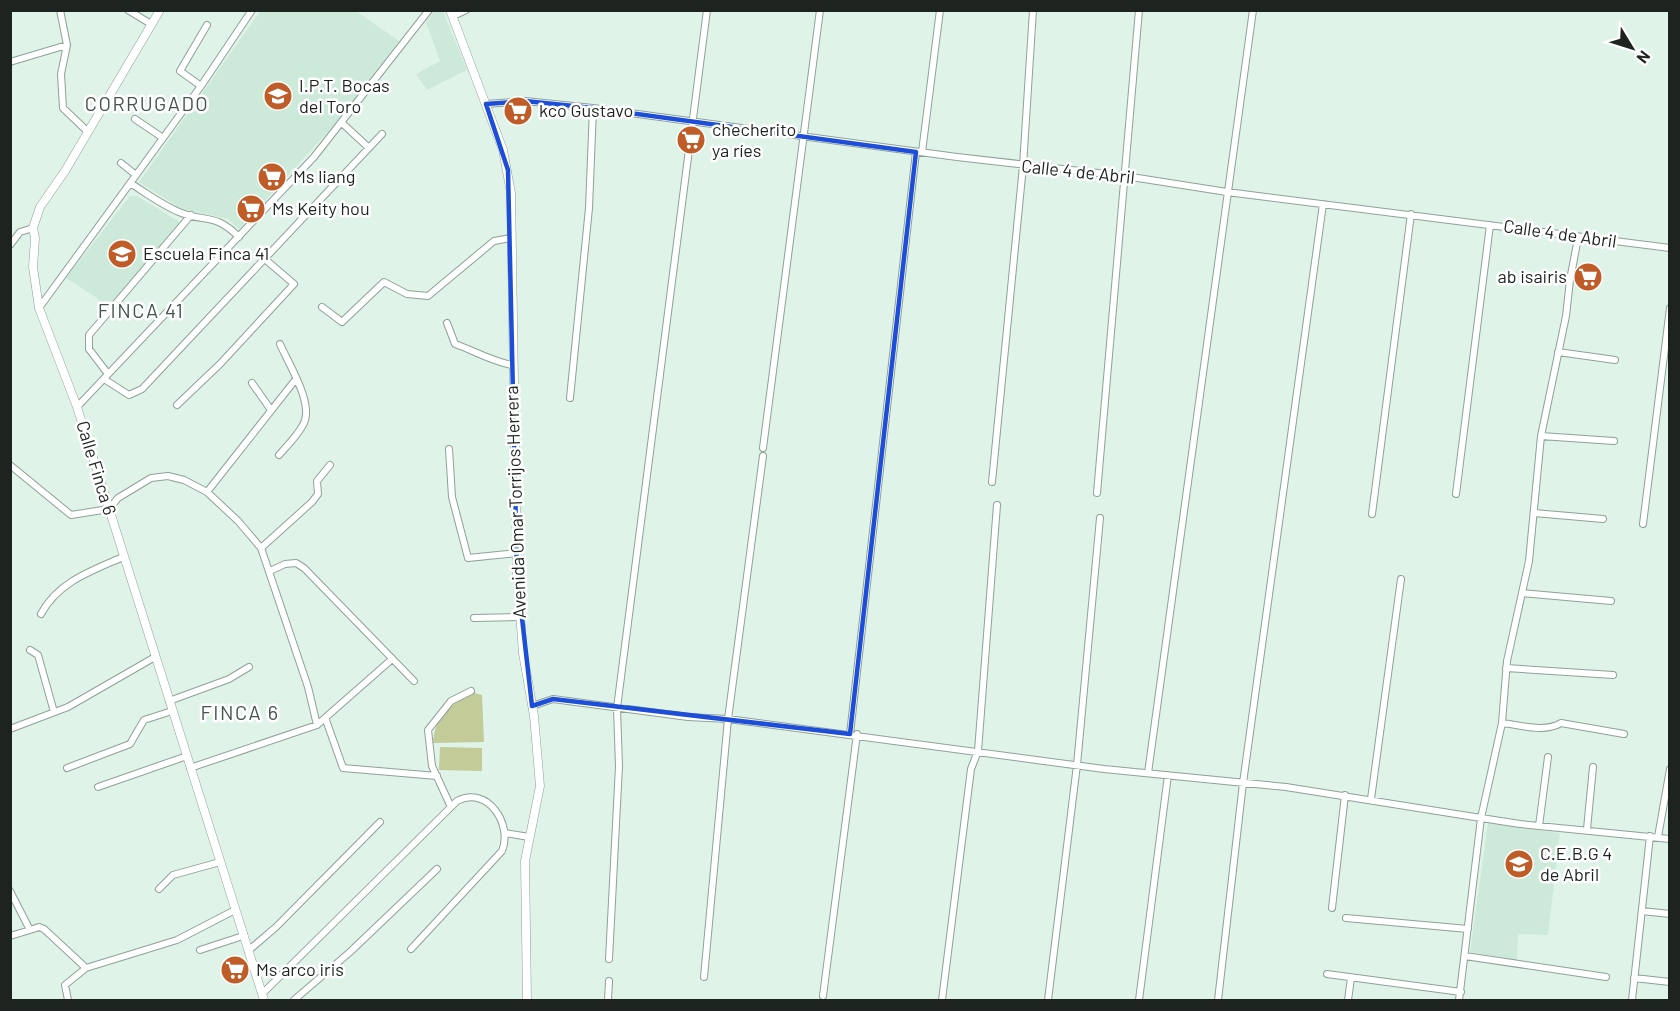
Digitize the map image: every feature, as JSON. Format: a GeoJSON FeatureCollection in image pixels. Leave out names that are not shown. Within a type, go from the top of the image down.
{"type":"FeatureCollection","features":[{"type":"Feature","properties":{"kind":"street"},"geometry":{"type":"LineString","coordinates":[[60,10],[67,45],[61,74],[63,108],[88,132]]}},
{"type":"Feature","properties":{"kind":"street"},"geometry":{"type":"LineString","coordinates":[[128,10],[151,24]]}},
{"type":"Feature","properties":{"kind":"street"},"geometry":{"type":"LineString","coordinates":[[77,406],[39,308],[33,267],[33,228],[40,207],[88,132],[160,10]]}},
{"type":"Feature","properties":{"kind":"street"},"geometry":{"type":"LineString","coordinates":[[39,308],[201,86],[252,10]]}},
{"type":"Feature","properties":{"kind":"street","name":"Calle Finca 6"},"geometry":{"type":"LineString","coordinates":[[263,997],[77,406],[238,237],[342,123],[429,10]]}},
{"type":"Feature","properties":{"kind":"street"},"geometry":{"type":"LineString","coordinates":[[452,13],[466,10]]}},
{"type":"Feature","properties":{"kind":"street"},"geometry":{"type":"LineString","coordinates":[[609,959],[619,766],[617,708],[707,10]]}},
{"type":"Feature","properties":{"kind":"street"},"geometry":{"type":"LineString","coordinates":[[763,448],[820,10]]}},
{"type":"Feature","properties":{"kind":"street"},"geometry":{"type":"LineString","coordinates":[[823,996],[919,152],[940,10]]}},
{"type":"Feature","properties":{"kind":"street"},"geometry":{"type":"LineString","coordinates":[[992,482],[1023,166],[1033,10]]}},
{"type":"Feature","properties":{"kind":"street"},"geometry":{"type":"LineString","coordinates":[[1097,493],[1139,10]]}},
{"type":"Feature","properties":{"kind":"street"},"geometry":{"type":"LineString","coordinates":[[1148,773],[1252,10]]}},
{"type":"Feature","properties":{"kind":"street","name":"Avenida Omar Torrijos Herrera"},"geometry":{"type":"LineString","coordinates":[[452,13],[508,170],[520,617],[540,786],[525,861],[527,1000]]}},
{"type":"Feature","properties":{"kind":"street"},"geometry":{"type":"LineString","coordinates":[[201,86],[180,71],[207,25]]}},
{"type":"Feature","properties":{"kind":"street"},"geometry":{"type":"LineString","coordinates":[[10,62],[67,45]]}},
{"type":"Feature","properties":{"kind":"street","name":"Calle 4 de Abril"},"geometry":{"type":"LineString","coordinates":[[486,104],[525,101],[593,108],[1023,166],[1125,176],[1227,192],[1670,248]]}},
{"type":"Feature","properties":{"kind":"street"},"geometry":{"type":"LineString","coordinates":[[570,398],[586,252],[593,108]]}},
{"type":"Feature","properties":{"kind":"street"},"geometry":{"type":"LineString","coordinates":[[135,119],[163,138]]}},
{"type":"Feature","properties":{"kind":"street"},"geometry":{"type":"LineString","coordinates":[[342,123],[369,148]]}},
{"type":"Feature","properties":{"kind":"street"},"geometry":{"type":"LineString","coordinates":[[191,215],[89,335],[89,349],[106,377],[124,394],[138,393],[266,260],[382,134]]}},
{"type":"Feature","properties":{"kind":"street"},"geometry":{"type":"LineString","coordinates":[[121,163],[136,175]]}},
{"type":"Feature","properties":{"kind":"street"},"geometry":{"type":"LineString","coordinates":[[130,183],[180,213],[210,217],[222,223],[238,237]]}},
{"type":"Feature","properties":{"kind":"street"},"geometry":{"type":"LineString","coordinates":[[1218,1000],[1243,783],[1323,204]]}},
{"type":"Feature","properties":{"kind":"street"},"geometry":{"type":"LineString","coordinates":[[1372,514],[1411,214]]}},
{"type":"Feature","properties":{"kind":"street"},"geometry":{"type":"LineString","coordinates":[[1456,494],[1490,225]]}},
{"type":"Feature","properties":{"kind":"street"},"geometry":{"type":"LineString","coordinates":[[10,245],[20,232],[33,228]]}},
{"type":"Feature","properties":{"kind":"street"},"geometry":{"type":"LineString","coordinates":[[322,307],[342,322],[370,292],[384,282],[407,294],[428,296],[494,241],[511,238]]}},
{"type":"Feature","properties":{"kind":"street"},"geometry":{"type":"LineString","coordinates":[[1460,1000],[1481,818],[1502,723],[1506,668],[1533,537],[1541,435],[1578,238]]}},
{"type":"Feature","properties":{"kind":"street"},"geometry":{"type":"LineString","coordinates":[[177,405],[294,284],[266,260]]}},
{"type":"Feature","properties":{"kind":"street"},"geometry":{"type":"LineString","coordinates":[[1643,524],[1670,308]]}},
{"type":"Feature","properties":{"kind":"street"},"geometry":{"type":"LineString","coordinates":[[447,323],[455,344],[480,354],[489,361],[512,365]]}},
{"type":"Feature","properties":{"kind":"street"},"geometry":{"type":"LineString","coordinates":[[279,455],[303,425],[308,412],[280,344]]}},
{"type":"Feature","properties":{"kind":"street"},"geometry":{"type":"LineString","coordinates":[[1558,352],[1615,360]]}},
{"type":"Feature","properties":{"kind":"street"},"geometry":{"type":"LineString","coordinates":[[207,492],[296,379]]}},
{"type":"Feature","properties":{"kind":"street"},"geometry":{"type":"LineString","coordinates":[[252,383],[271,410]]}},
{"type":"Feature","properties":{"kind":"street"},"geometry":{"type":"LineString","coordinates":[[1541,435],[1614,441]]}},
{"type":"Feature","properties":{"kind":"street"},"geometry":{"type":"LineString","coordinates":[[449,449],[452,497],[468,558],[517,553]]}},
{"type":"Feature","properties":{"kind":"street"},"geometry":{"type":"LineString","coordinates":[[704,976],[729,719],[763,456]]}},
{"type":"Feature","properties":{"kind":"street"},"geometry":{"type":"LineString","coordinates":[[10,465],[71,515],[109,509],[118,498],[151,478],[168,476],[184,480],[207,492],[238,521],[261,548],[308,687],[318,725]]}},
{"type":"Feature","properties":{"kind":"street"},"geometry":{"type":"LineString","coordinates":[[261,548],[312,502],[318,494],[317,481],[330,465]]}},
{"type":"Feature","properties":{"kind":"street"},"geometry":{"type":"LineString","coordinates":[[942,1000],[971,769],[978,751],[997,505]]}},
{"type":"Feature","properties":{"kind":"street"},"geometry":{"type":"LineString","coordinates":[[1534,513],[1603,519]]}},
{"type":"Feature","properties":{"kind":"street"},"geometry":{"type":"LineString","coordinates":[[1048,1000],[1077,765],[1100,518]]}},
{"type":"Feature","properties":{"kind":"street"},"geometry":{"type":"LineString","coordinates":[[41,614],[55,593],[68,583],[123,557]]}},
{"type":"Feature","properties":{"kind":"street"},"geometry":{"type":"LineString","coordinates":[[270,571],[285,564],[296,563],[304,568],[414,681]]}},
{"type":"Feature","properties":{"kind":"street"},"geometry":{"type":"LineString","coordinates":[[1371,799],[1401,579]]}},
{"type":"Feature","properties":{"kind":"street"},"geometry":{"type":"LineString","coordinates":[[1522,593],[1611,601]]}},
{"type":"Feature","properties":{"kind":"street"},"geometry":{"type":"LineString","coordinates":[[474,618],[520,617]]}},
{"type":"Feature","properties":{"kind":"street"},"geometry":{"type":"LineString","coordinates":[[30,650],[38,656],[54,712]]}},
{"type":"Feature","properties":{"kind":"street"},"geometry":{"type":"LineString","coordinates":[[11,726],[54,712],[155,657]]}},
{"type":"Feature","properties":{"kind":"street"},"geometry":{"type":"LineString","coordinates":[[190,768],[318,725],[392,660]]}},
{"type":"Feature","properties":{"kind":"street"},"geometry":{"type":"LineString","coordinates":[[169,701],[229,679],[249,667]]}},
{"type":"Feature","properties":{"kind":"street"},"geometry":{"type":"LineString","coordinates":[[1506,668],[1613,675]]}},
{"type":"Feature","properties":{"kind":"street"},"geometry":{"type":"LineString","coordinates":[[451,807],[432,766],[428,730],[451,701],[471,691]]}},
{"type":"Feature","properties":{"kind":"street"},"geometry":{"type":"LineString","coordinates":[[532,706],[553,699],[729,719],[854,734],[925,747],[978,751],[1077,765],[1345,795],[1539,826],[1670,839]]}},
{"type":"Feature","properties":{"kind":"street"},"geometry":{"type":"LineString","coordinates":[[67,768],[130,744],[144,720],[172,711]]}},
{"type":"Feature","properties":{"kind":"street"},"geometry":{"type":"LineString","coordinates":[[326,720],[343,768],[437,776]]}},
{"type":"Feature","properties":{"kind":"street"},"geometry":{"type":"LineString","coordinates":[[1502,723],[1534,725],[1541,729],[1552,728],[1561,723],[1624,734]]}},
{"type":"Feature","properties":{"kind":"street"},"geometry":{"type":"LineString","coordinates":[[98,787],[187,756]]}},
{"type":"Feature","properties":{"kind":"street"},"geometry":{"type":"LineString","coordinates":[[1539,826],[1548,757]]}},
{"type":"Feature","properties":{"kind":"street"},"geometry":{"type":"LineString","coordinates":[[1587,829],[1593,767]]}},
{"type":"Feature","properties":{"kind":"street"},"geometry":{"type":"LineString","coordinates":[[1658,837],[1670,769]]}},
{"type":"Feature","properties":{"kind":"street"},"geometry":{"type":"LineString","coordinates":[[1139,1000],[1168,775]]}},
{"type":"Feature","properties":{"kind":"street"},"geometry":{"type":"LineString","coordinates":[[1332,908],[1345,795]]}},
{"type":"Feature","properties":{"kind":"street"},"geometry":{"type":"LineString","coordinates":[[263,997],[451,807],[464,798],[485,801],[498,813],[505,833],[505,843],[497,860],[411,949]]}},
{"type":"Feature","properties":{"kind":"street"},"geometry":{"type":"LineString","coordinates":[[248,951],[276,927],[380,822]]}},
{"type":"Feature","properties":{"kind":"street"},"geometry":{"type":"LineString","coordinates":[[505,833],[529,837]]}},
{"type":"Feature","properties":{"kind":"street"},"geometry":{"type":"LineString","coordinates":[[1632,1000],[1650,836]]}},
{"type":"Feature","properties":{"kind":"street"},"geometry":{"type":"LineString","coordinates":[[159,889],[173,875],[220,862]]}},
{"type":"Feature","properties":{"kind":"street"},"geometry":{"type":"LineString","coordinates":[[294,1000],[350,952],[437,868]]}},
{"type":"Feature","properties":{"kind":"street"},"geometry":{"type":"LineString","coordinates":[[10,891],[30,930]]}},
{"type":"Feature","properties":{"kind":"street"},"geometry":{"type":"LineString","coordinates":[[68,1000],[65,985],[86,968],[177,940],[235,910]]}},
{"type":"Feature","properties":{"kind":"street"},"geometry":{"type":"LineString","coordinates":[[1642,911],[1670,914]]}},
{"type":"Feature","properties":{"kind":"street"},"geometry":{"type":"LineString","coordinates":[[1346,918],[1468,929]]}},
{"type":"Feature","properties":{"kind":"street"},"geometry":{"type":"LineString","coordinates":[[10,936],[39,927],[44,929],[86,968]]}},
{"type":"Feature","properties":{"kind":"street"},"geometry":{"type":"LineString","coordinates":[[200,950],[243,936]]}},
{"type":"Feature","properties":{"kind":"street"},"geometry":{"type":"LineString","coordinates":[[1465,956],[1606,976]]}},
{"type":"Feature","properties":{"kind":"street"},"geometry":{"type":"LineString","coordinates":[[1328,974],[1461,992]]}},
{"type":"Feature","properties":{"kind":"street"},"geometry":{"type":"LineString","coordinates":[[1348,1000],[1351,978]]}},
{"type":"Feature","properties":{"kind":"street"},"geometry":{"type":"LineString","coordinates":[[1634,978],[1670,982]]}},
{"type":"Feature","properties":{"kind":"street"},"geometry":{"type":"LineString","coordinates":[[608,1000],[609,981]]}},
{"type":"Feature","properties":{"kind":"highlighted area"},"geometry":{"type":"Polygon","coordinates":[[[525,101],[593,108],[916,152],[850,734],[553,699],[532,706],[517,574],[508,170],[486,104],[525,101]]]}},
{"type":"Feature","properties":{"kind":"shaded area","name":"I.P.T. Bocas del Toro"},"geometry":{"type":"Polygon","coordinates":[[[261,10],[356,11],[399,41],[337,122],[239,229],[228,219],[180,208],[139,182],[261,10]]]}},
{"type":"Feature","properties":{"kind":"shaded area"},"geometry":{"type":"Polygon","coordinates":[[[434,11],[443,11],[467,70],[427,90],[416,74],[440,61],[426,22],[434,11]]]}},
{"type":"Feature","properties":{"kind":"shaded area","name":"Escuela Finca 41"},"geometry":{"type":"Polygon","coordinates":[[[130,196],[137,196],[183,224],[106,311],[97,298],[66,278],[130,196]]]}},
{"type":"Feature","properties":{"kind":"shaded area","name":"C.E.B.G 4 de Abril"},"geometry":{"type":"Polygon","coordinates":[[[1488,823],[1560,833],[1548,935],[1518,934],[1517,960],[1470,952],[1488,823]]]}},
{"type":"Feature","properties":{"kind":"green space"},"geometry":{"type":"Polygon","coordinates":[[[474,693],[482,695],[484,742],[433,743],[437,725],[445,712],[474,693]]]}},
{"type":"Feature","properties":{"kind":"green space"},"geometry":{"type":"Polygon","coordinates":[[[440,747],[482,748],[482,771],[439,770],[440,747]]]}},
{"type":"Feature","properties":{"kind":"place","name":"I.P.T. Bocas del Toro"},"geometry":{"type":"Point","coordinates":[278,96]}},
{"type":"Feature","properties":{"kind":"place","name":"kco Gustavo"},"geometry":{"type":"Point","coordinates":[518,111]}},
{"type":"Feature","properties":{"kind":"place","name":"checherito ya ríes"},"geometry":{"type":"Point","coordinates":[691,140]}},
{"type":"Feature","properties":{"kind":"place","name":"Ms liang"},"geometry":{"type":"Point","coordinates":[272,177]}},
{"type":"Feature","properties":{"kind":"place","name":"Ms Keity hou"},"geometry":{"type":"Point","coordinates":[251,209]}},
{"type":"Feature","properties":{"kind":"place","name":"Escuela Finca 41"},"geometry":{"type":"Point","coordinates":[122,254]}},
{"type":"Feature","properties":{"kind":"place","name":"ab isairis"},"geometry":{"type":"Point","coordinates":[1588,277]}},
{"type":"Feature","properties":{"kind":"place","name":"C.E.B.G 4 de Abril"},"geometry":{"type":"Point","coordinates":[1519,864]}},
{"type":"Feature","properties":{"kind":"place","name":"Ms arco iris"},"geometry":{"type":"Point","coordinates":[235,970]}},
{"type":"Feature","properties":{"kind":"district","name":"CORRUGADO"},"geometry":{"type":"Point","coordinates":[147,104]}},
{"type":"Feature","properties":{"kind":"district","name":"FINCA 41"},"geometry":{"type":"Point","coordinates":[141,311]}},
{"type":"Feature","properties":{"kind":"district","name":"FINCA 6"},"geometry":{"type":"Point","coordinates":[240,713]}}]}
